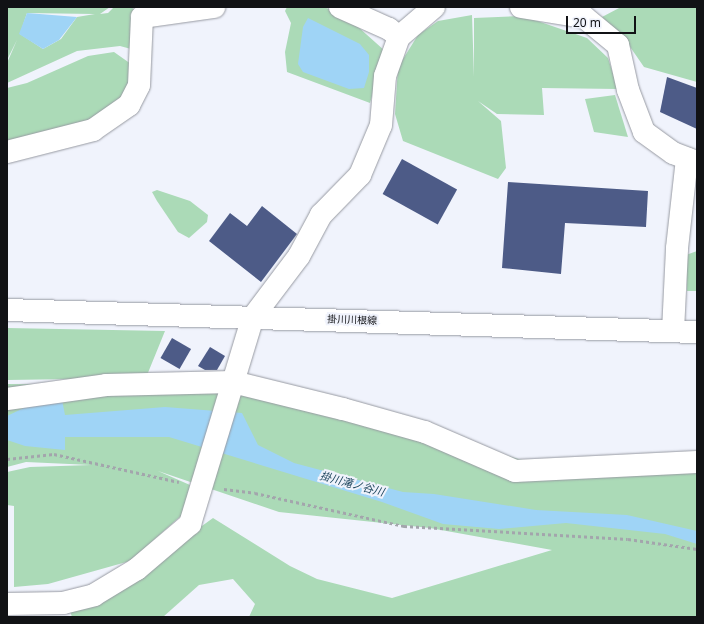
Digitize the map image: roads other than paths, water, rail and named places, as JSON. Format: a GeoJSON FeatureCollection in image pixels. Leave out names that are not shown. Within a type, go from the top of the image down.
{"type":"FeatureCollection","features":[{"type":"Feature","properties":{"kind":"street"},"geometry":{"type":"LineString","coordinates":[[7,152],[93,130],[129,105],[139,85],[142,17],[214,7]]}},
{"type":"Feature","properties":{"kind":"street"},"geometry":{"type":"LineString","coordinates":[[340,7],[389,29],[398,37]]}},
{"type":"Feature","properties":{"kind":"street"},"geometry":{"type":"LineString","coordinates":[[7,604],[63,602],[94,595],[137,569],[190,524],[253,317],[299,256],[321,215],[360,175],[381,125],[385,76],[398,37],[434,7]]}},
{"type":"Feature","properties":{"kind":"street"},"geometry":{"type":"LineString","coordinates":[[521,7],[582,12],[618,45],[628,90],[644,132],[673,153],[692,161],[677,248],[673,331]]}},
{"type":"Feature","properties":{"kind":"street","name":"掛川川根線"},"geometry":{"type":"LineString","coordinates":[[7,310],[697,332]]}},
{"type":"Feature","properties":{"kind":"street"},"geometry":{"type":"LineString","coordinates":[[7,399],[106,385],[233,382],[343,408],[425,432],[515,471],[697,462]]}},
{"type":"Feature","properties":{"kind":"water"},"geometry":{"type":"Polygon","coordinates":[[[27,13],[77,17],[59,40],[43,49],[19,34],[27,13]]]}},
{"type":"Feature","properties":{"kind":"water"},"geometry":{"type":"Polygon","coordinates":[[[308,18],[360,44],[369,55],[369,72],[364,88],[349,89],[303,72],[298,64],[303,27],[308,18]]]}},
{"type":"Feature","properties":{"kind":"water","name":"掛川滝ノ谷川"},"geometry":{"type":"Polygon","coordinates":[[[62,400],[65,415],[165,407],[242,413],[258,445],[294,463],[403,492],[434,494],[536,510],[627,515],[697,531],[697,544],[665,534],[566,523],[499,529],[443,524],[382,502],[169,437],[65,437],[65,450],[25,446],[7,440],[7,416],[32,404],[62,400]]]}}]}
